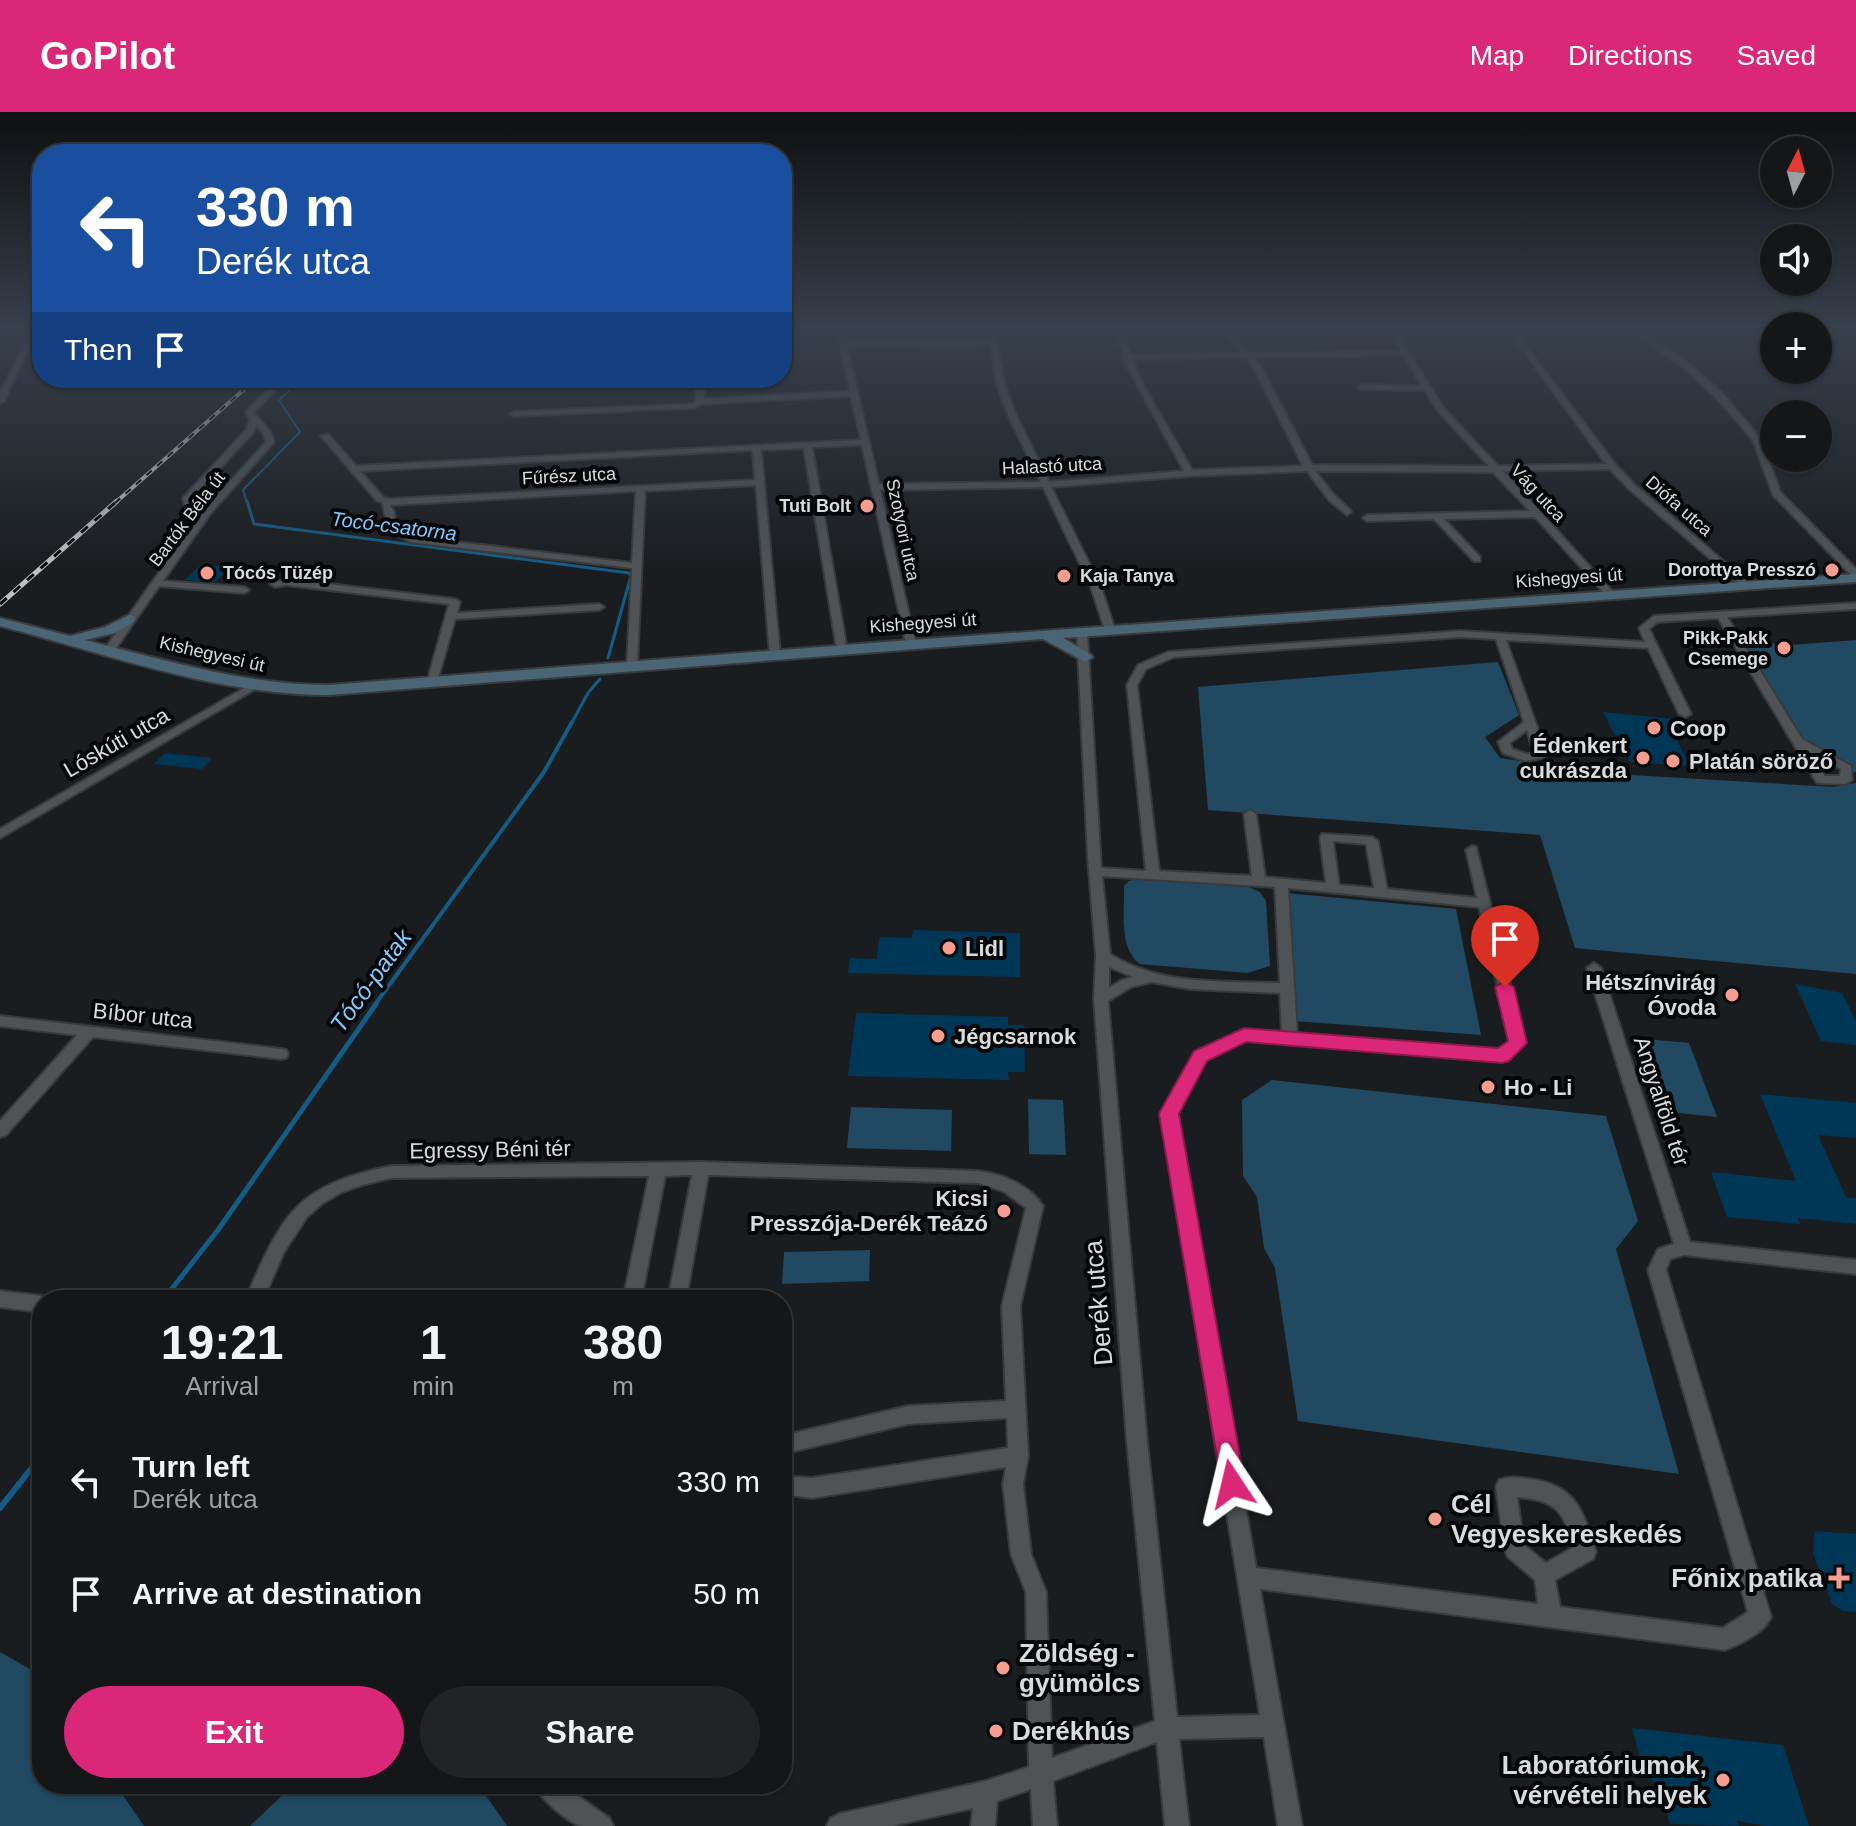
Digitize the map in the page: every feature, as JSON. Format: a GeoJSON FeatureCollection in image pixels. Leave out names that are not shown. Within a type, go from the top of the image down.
{"type":"FeatureCollection","features":[{"type":"Feature","properties":{"kind":"street"},"geometry":{"type":"LineString","coordinates":[[231,450],[263,451],[270,442],[270,436],[254,421],[251,410]]}},
{"type":"Feature","properties":{"kind":"street"},"geometry":{"type":"LineString","coordinates":[[514,414],[604,410]]}},
{"type":"Feature","properties":{"kind":"street","name":"Szotyori utca"},"geometry":{"type":"LineString","coordinates":[[859,410],[911,644]]}},
{"type":"Feature","properties":{"kind":"street"},"geometry":{"type":"LineString","coordinates":[[1010,410],[1096,587],[1110,630]]}},
{"type":"Feature","properties":{"kind":"street"},"geometry":{"type":"LineString","coordinates":[[1155,410],[1189,473]]}},
{"type":"Feature","properties":{"kind":"street"},"geometry":{"type":"LineString","coordinates":[[1277,410],[1308,468],[1347,512]]}},
{"type":"Feature","properties":{"kind":"street","name":"Vág utca"},"geometry":{"type":"LineString","coordinates":[[1442,410],[1611,595]]}},
{"type":"Feature","properties":{"kind":"street","name":"Diófa utca"},"geometry":{"type":"LineString","coordinates":[[1570,410],[1612,466],[1632,487],[1746,585]]}},
{"type":"Feature","properties":{"kind":"street"},"geometry":{"type":"LineString","coordinates":[[1732,410],[1757,439],[1776,493],[1856,576]]}},
{"type":"Feature","properties":{"kind":"street"},"geometry":{"type":"LineString","coordinates":[[207,512],[189,509],[187,498],[250,431],[254,421]]}},
{"type":"Feature","properties":{"kind":"street"},"geometry":{"type":"LineString","coordinates":[[325,436],[384,500],[390,512],[392,528],[413,540],[637,566]]}},
{"type":"Feature","properties":{"kind":"street"},"geometry":{"type":"LineString","coordinates":[[353,469],[867,442]]}},
{"type":"Feature","properties":{"kind":"street"},"geometry":{"type":"LineString","coordinates":[[808,445],[842,650]]}},
{"type":"Feature","properties":{"kind":"street"},"geometry":{"type":"LineString","coordinates":[[757,448],[775,655]]}},
{"type":"Feature","properties":{"kind":"street","name":"Bartók Béla út"},"geometry":{"type":"LineString","coordinates":[[110,649],[207,512],[263,451]]}},
{"type":"Feature","properties":{"kind":"street","name":"Halastó utca"},"geometry":{"type":"LineString","coordinates":[[878,487],[1047,483],[1308,468],[1612,466]]}},
{"type":"Feature","properties":{"kind":"street","name":"Fűrész utca"},"geometry":{"type":"LineString","coordinates":[[384,500],[759,482]]}},
{"type":"Feature","properties":{"kind":"street"},"geometry":{"type":"LineString","coordinates":[[632,665],[641,488]]}},
{"type":"Feature","properties":{"kind":"street"},"geometry":{"type":"LineString","coordinates":[[1367,518],[1536,514]]}},
{"type":"Feature","properties":{"kind":"street"},"geometry":{"type":"LineString","coordinates":[[1437,517],[1477,559]]}},
{"type":"Feature","properties":{"kind":"street","name":"Kishegyesi út"},"geometry":{"type":"LineString","coordinates":[[0,622],[253,686],[329,690],[911,644],[1491,604],[1535,616],[1542,605],[1555,600],[1856,576]]}},
{"type":"Feature","properties":{"kind":"street"},"geometry":{"type":"LineString","coordinates":[[158,583],[244,590]]}},
{"type":"Feature","properties":{"kind":"street"},"geometry":{"type":"LineString","coordinates":[[330,587],[455,602],[484,610]]}},
{"type":"Feature","properties":{"kind":"street"},"geometry":{"type":"LineString","coordinates":[[432,682],[455,602]]}},
{"type":"Feature","properties":{"kind":"street"},"geometry":{"type":"LineString","coordinates":[[1685,714],[1644,628],[1654,619],[1856,606]]}},
{"type":"Feature","properties":{"kind":"street"},"geometry":{"type":"LineString","coordinates":[[451,616],[484,610],[599,607]]}},
{"type":"Feature","properties":{"kind":"street"},"geometry":{"type":"LineString","coordinates":[[1721,615],[1797,741]]}},
{"type":"Feature","properties":{"kind":"street"},"geometry":{"type":"LineString","coordinates":[[68,639],[110,630],[129,619]]}},
{"type":"Feature","properties":{"kind":"street","name":"Derék utca"},"geometry":{"type":"LineString","coordinates":[[1082,632],[1095,872],[1103,956],[1101,999],[1137,1442],[1177,1826]]}},
{"type":"Feature","properties":{"kind":"street"},"geometry":{"type":"LineString","coordinates":[[1034,635],[1065,643],[1085,657]]}},
{"type":"Feature","properties":{"kind":"street"},"geometry":{"type":"LineString","coordinates":[[1153,873],[1132,685],[1142,667],[1172,654],[1430,636],[1500,636],[1651,645]]}},
{"type":"Feature","properties":{"kind":"street"},"geometry":{"type":"LineString","coordinates":[[1500,636],[1529,723]]}},
{"type":"Feature","properties":{"kind":"street","name":"Lóskúti utca"},"geometry":{"type":"LineString","coordinates":[[0,834],[253,686]]}},
{"type":"Feature","properties":{"kind":"street"},"geometry":{"type":"LineString","coordinates":[[1250,814],[1259,881]]}},
{"type":"Feature","properties":{"kind":"street"},"geometry":{"type":"LineString","coordinates":[[1333,888],[1326,837],[1372,841],[1381,893]]}},
{"type":"Feature","properties":{"kind":"street"},"geometry":{"type":"LineString","coordinates":[[1290,1826],[1169,1114],[1200,1056],[1244,1035],[1502,1056],[1518,1043],[1472,850]]}},
{"type":"Feature","properties":{"kind":"street"},"geometry":{"type":"LineString","coordinates":[[1095,872],[1259,881],[1485,903]]}},
{"type":"Feature","properties":{"kind":"street"},"geometry":{"type":"LineString","coordinates":[[1281,883],[1290,1038]]}},
{"type":"Feature","properties":{"kind":"street"},"geometry":{"type":"LineString","coordinates":[[1103,956],[1127,971],[1154,980]]}},
{"type":"Feature","properties":{"kind":"street","name":"Angyalföld tér"},"geometry":{"type":"LineString","coordinates":[[1594,968],[1684,1248]]}},
{"type":"Feature","properties":{"kind":"street"},"geometry":{"type":"LineString","coordinates":[[1101,999],[1127,983],[1154,980],[1285,988]]}},
{"type":"Feature","properties":{"kind":"street","name":"Bíbor utca"},"geometry":{"type":"LineString","coordinates":[[0,1021],[281,1054]]}},
{"type":"Feature","properties":{"kind":"street"},"geometry":{"type":"LineString","coordinates":[[0,1131],[89,1032]]}},
{"type":"Feature","properties":{"kind":"street"},"geometry":{"type":"LineString","coordinates":[[679,1290],[701,1168],[948,1174],[996,1179],[1021,1193],[1035,1206],[1011,1306],[1018,1456],[1013,1484],[1021,1554],[1036,1592],[1045,1826]]}},
{"type":"Feature","properties":{"kind":"street","name":"Egressy Béni tér"},"geometry":{"type":"LineString","coordinates":[[259,1290],[297,1215],[332,1187],[391,1172],[701,1168]]}},
{"type":"Feature","properties":{"kind":"street"},"geometry":{"type":"LineString","coordinates":[[634,1290],[658,1170]]}},
{"type":"Feature","properties":{"kind":"street"},"geometry":{"type":"LineString","coordinates":[[1247,1577],[1725,1639],[1760,1617],[1657,1270],[1664,1254],[1684,1248],[1856,1267]]}},
{"type":"Feature","properties":{"kind":"street"},"geometry":{"type":"LineString","coordinates":[[0,1299],[32,1303]]}},
{"type":"Feature","properties":{"kind":"street"},"geometry":{"type":"LineString","coordinates":[[792,1443],[908,1415],[1017,1409]]}},
{"type":"Feature","properties":{"kind":"street"},"geometry":{"type":"LineString","coordinates":[[792,1486],[812,1488],[1018,1456]]}},
{"type":"Feature","properties":{"kind":"street"},"geometry":{"type":"LineString","coordinates":[[1544,1575],[1586,1552],[1572,1509],[1550,1489],[1506,1487],[1515,1550],[1544,1575],[1551,1616]]}},
{"type":"Feature","properties":{"kind":"street"},"geometry":{"type":"LineString","coordinates":[[839,1826],[986,1793],[1165,1728],[1272,1726]]}},
{"type":"Feature","properties":{"kind":"street"},"geometry":{"type":"LineString","coordinates":[[983,1826],[986,1793]]}},
{"type":"Feature","properties":{"kind":"street"},"geometry":{"type":"LineString","coordinates":[[554,1794],[601,1826]]}},
{"type":"Feature","properties":{"kind":"shaded area"},"geometry":{"type":"Polygon","coordinates":[[[1735,638],[1766,639],[1778,646],[1856,640],[1856,772],[1846,774],[1846,768],[1797,741],[1735,638]]]}},
{"type":"Feature","properties":{"kind":"shaded area"},"geometry":{"type":"Polygon","coordinates":[[[1498,662],[1519,715],[1485,737],[1500,758],[1614,774],[1834,787],[1856,783],[1856,974],[1575,948],[1540,835],[1208,810],[1198,687],[1498,662]]]}},
{"type":"Feature","properties":{"kind":"shaded area"},"geometry":{"type":"Polygon","coordinates":[[[1144,877],[1248,887],[1260,892],[1266,901],[1270,966],[1248,973],[1140,964],[1128,949],[1124,886],[1129,881],[1144,877]]]}},
{"type":"Feature","properties":{"kind":"shaded area"},"geometry":{"type":"Polygon","coordinates":[[[1286,893],[1456,909],[1481,1035],[1294,1021],[1286,893]]]}},
{"type":"Feature","properties":{"kind":"shaded area"},"geometry":{"type":"Polygon","coordinates":[[[1635,1038],[1689,1043],[1717,1117],[1660,1111],[1635,1038]]]}},
{"type":"Feature","properties":{"kind":"shaded area"},"geometry":{"type":"Polygon","coordinates":[[[1272,1080],[1606,1116],[1638,1221],[1616,1249],[1679,1474],[1298,1421],[1275,1268],[1264,1248],[1257,1197],[1243,1176],[1242,1100],[1272,1080]]]}},
{"type":"Feature","properties":{"kind":"shaded area"},"geometry":{"type":"Polygon","coordinates":[[[1028,1099],[1063,1100],[1066,1155],[1029,1154],[1028,1099]]]}},
{"type":"Feature","properties":{"kind":"shaded area"},"geometry":{"type":"Polygon","coordinates":[[[851,1107],[952,1110],[951,1151],[847,1148],[851,1107]]]}},
{"type":"Feature","properties":{"kind":"shaded area"},"geometry":{"type":"Polygon","coordinates":[[[870,1250],[869,1281],[782,1284],[784,1252],[870,1250]]]}},
{"type":"Feature","properties":{"kind":"shaded area"},"geometry":{"type":"Polygon","coordinates":[[[0,1652],[32,1670],[32,1794],[122,1794],[144,1826],[0,1826],[0,1652]]]}},
{"type":"Feature","properties":{"kind":"shaded area"},"geometry":{"type":"Polygon","coordinates":[[[284,1794],[485,1794],[507,1826],[250,1826],[284,1794]]]}},
{"type":"Feature","properties":{"kind":"building","name":"Tócós Tüzép"},"geometry":{"type":"Polygon","coordinates":[[[200,565],[231,566],[215,582],[185,580],[200,565]]]}},
{"type":"Feature","properties":{"kind":"building"},"geometry":{"type":"Polygon","coordinates":[[[1603,712],[1693,721],[1704,739],[1676,738],[1690,766],[1630,762],[1619,735],[1615,735],[1603,712]]]}},
{"type":"Feature","properties":{"kind":"building"},"geometry":{"type":"Polygon","coordinates":[[[165,753],[212,758],[202,769],[154,764],[165,753]]]}},
{"type":"Feature","properties":{"kind":"building","name":"Lidl"},"geometry":{"type":"Polygon","coordinates":[[[913,930],[1020,933],[1020,977],[848,973],[850,958],[877,959],[879,937],[912,938],[913,930]]]}},
{"type":"Feature","properties":{"kind":"building"},"geometry":{"type":"Polygon","coordinates":[[[1795,984],[1842,993],[1856,1021],[1856,1045],[1821,1041],[1795,984]]]}},
{"type":"Feature","properties":{"kind":"building","name":"Jégcsarnok"},"geometry":{"type":"Polygon","coordinates":[[[856,1013],[1008,1017],[1008,1025],[1024,1025],[1025,1072],[1008,1072],[1009,1080],[848,1076],[856,1013]]]}},
{"type":"Feature","properties":{"kind":"building"},"geometry":{"type":"Polygon","coordinates":[[[1760,1094],[1856,1103],[1856,1138],[1818,1135],[1846,1197],[1856,1198],[1856,1224],[1798,1218],[1800,1224],[1727,1217],[1711,1172],[1796,1181],[1760,1094]]]}},
{"type":"Feature","properties":{"kind":"building","name":"Főnix patika"},"geometry":{"type":"Polygon","coordinates":[[[1815,1531],[1856,1534],[1856,1612],[1843,1611],[1832,1604],[1813,1553],[1815,1531]]]}},
{"type":"Feature","properties":{"kind":"building","name":"Laboratóriumok, vérvételi helyek"},"geometry":{"type":"Polygon","coordinates":[[[1632,1728],[1783,1745],[1809,1826],[1767,1826],[1737,1821],[1739,1826],[1670,1824],[1660,1788],[1644,1772],[1632,1728]]]}},
{"type":"Feature","properties":{"kind":"waterway","name":"Tocó-csatorna"},"geometry":{"type":"LineString","coordinates":[[247,503],[243,490],[300,432],[286,410]]}},
{"type":"Feature","properties":{"kind":"waterway","name":"Tocó-csatorna"},"geometry":{"type":"LineString","coordinates":[[247,501],[254,524],[629,573],[631,576],[608,658]]}},
{"type":"Feature","properties":{"kind":"waterway","name":"Tócó-patak"},"geometry":{"type":"LineString","coordinates":[[571,724],[588,693],[600,679]]}},
{"type":"Feature","properties":{"kind":"waterway","name":"Tócó-patak"},"geometry":{"type":"LineString","coordinates":[[374,1006],[544,772],[572,722]]}},
{"type":"Feature","properties":{"kind":"waterway","name":"Tócó-patak"},"geometry":{"type":"LineString","coordinates":[[171,1290],[218,1230],[376,1004]]}},
{"type":"Feature","properties":{"kind":"waterway","name":"Tócó-patak"},"geometry":{"type":"LineString","coordinates":[[0,1508],[32,1468]]}},
{"type":"Feature","properties":{"kind":"railway"},"geometry":{"type":"LineString","coordinates":[[115,503],[221,410]]}},
{"type":"Feature","properties":{"kind":"railway"},"geometry":{"type":"LineString","coordinates":[[0,604],[117,501]]}},
{"type":"Feature","properties":{"kind":"place","name":"Tuti Bolt"},"geometry":{"type":"Point","coordinates":[867,506]}},
{"type":"Feature","properties":{"kind":"place","name":"Dorottya Presszó"},"geometry":{"type":"Point","coordinates":[1832,570]}},
{"type":"Feature","properties":{"kind":"place","name":"Tócós Tüzép"},"geometry":{"type":"Point","coordinates":[207,573]}},
{"type":"Feature","properties":{"kind":"place","name":"Kaja Tanya"},"geometry":{"type":"Point","coordinates":[1064,576]}},
{"type":"Feature","properties":{"kind":"place","name":"Pikk-Pakk Csemege"},"geometry":{"type":"Point","coordinates":[1784,648]}},
{"type":"Feature","properties":{"kind":"place","name":"Coop"},"geometry":{"type":"Point","coordinates":[1654,728]}},
{"type":"Feature","properties":{"kind":"place","name":"Édenkert cukrászda"},"geometry":{"type":"Point","coordinates":[1643,758]}},
{"type":"Feature","properties":{"kind":"place","name":"Platán söröző"},"geometry":{"type":"Point","coordinates":[1673,761]}},
{"type":"Feature","properties":{"kind":"place","name":"Lidl"},"geometry":{"type":"Point","coordinates":[949,948]}},
{"type":"Feature","properties":{"kind":"place","name":"Hétszínvirág Óvoda"},"geometry":{"type":"Point","coordinates":[1732,995]}},
{"type":"Feature","properties":{"kind":"place","name":"Jégcsarnok"},"geometry":{"type":"Point","coordinates":[938,1036]}},
{"type":"Feature","properties":{"kind":"place","name":"Ho - Li"},"geometry":{"type":"Point","coordinates":[1488,1087]}},
{"type":"Feature","properties":{"kind":"place","name":"Kicsi Presszója-Derék Teázó"},"geometry":{"type":"Point","coordinates":[1004,1211]}},
{"type":"Feature","properties":{"kind":"place","name":"Cél Vegyeskereskedés"},"geometry":{"type":"Point","coordinates":[1435,1519]}},
{"type":"Feature","properties":{"kind":"place","name":"Főnix patika"},"geometry":{"type":"Point","coordinates":[1839,1578]}},
{"type":"Feature","properties":{"kind":"place","name":"Zöldség - gyümölcs"},"geometry":{"type":"Point","coordinates":[1003,1668]}},
{"type":"Feature","properties":{"kind":"place","name":"Derékhús"},"geometry":{"type":"Point","coordinates":[996,1731]}},
{"type":"Feature","properties":{"kind":"place","name":"Laboratóriumok, vérvételi helyek"},"geometry":{"type":"Point","coordinates":[1723,1780]}},
{"type":"Feature","properties":{"kind":"route"},"geometry":{"type":"LineString","coordinates":[[1232,1484],[1169,1114],[1200,1056],[1244,1035],[1502,1056],[1518,1043],[1505,987]]}}]}
